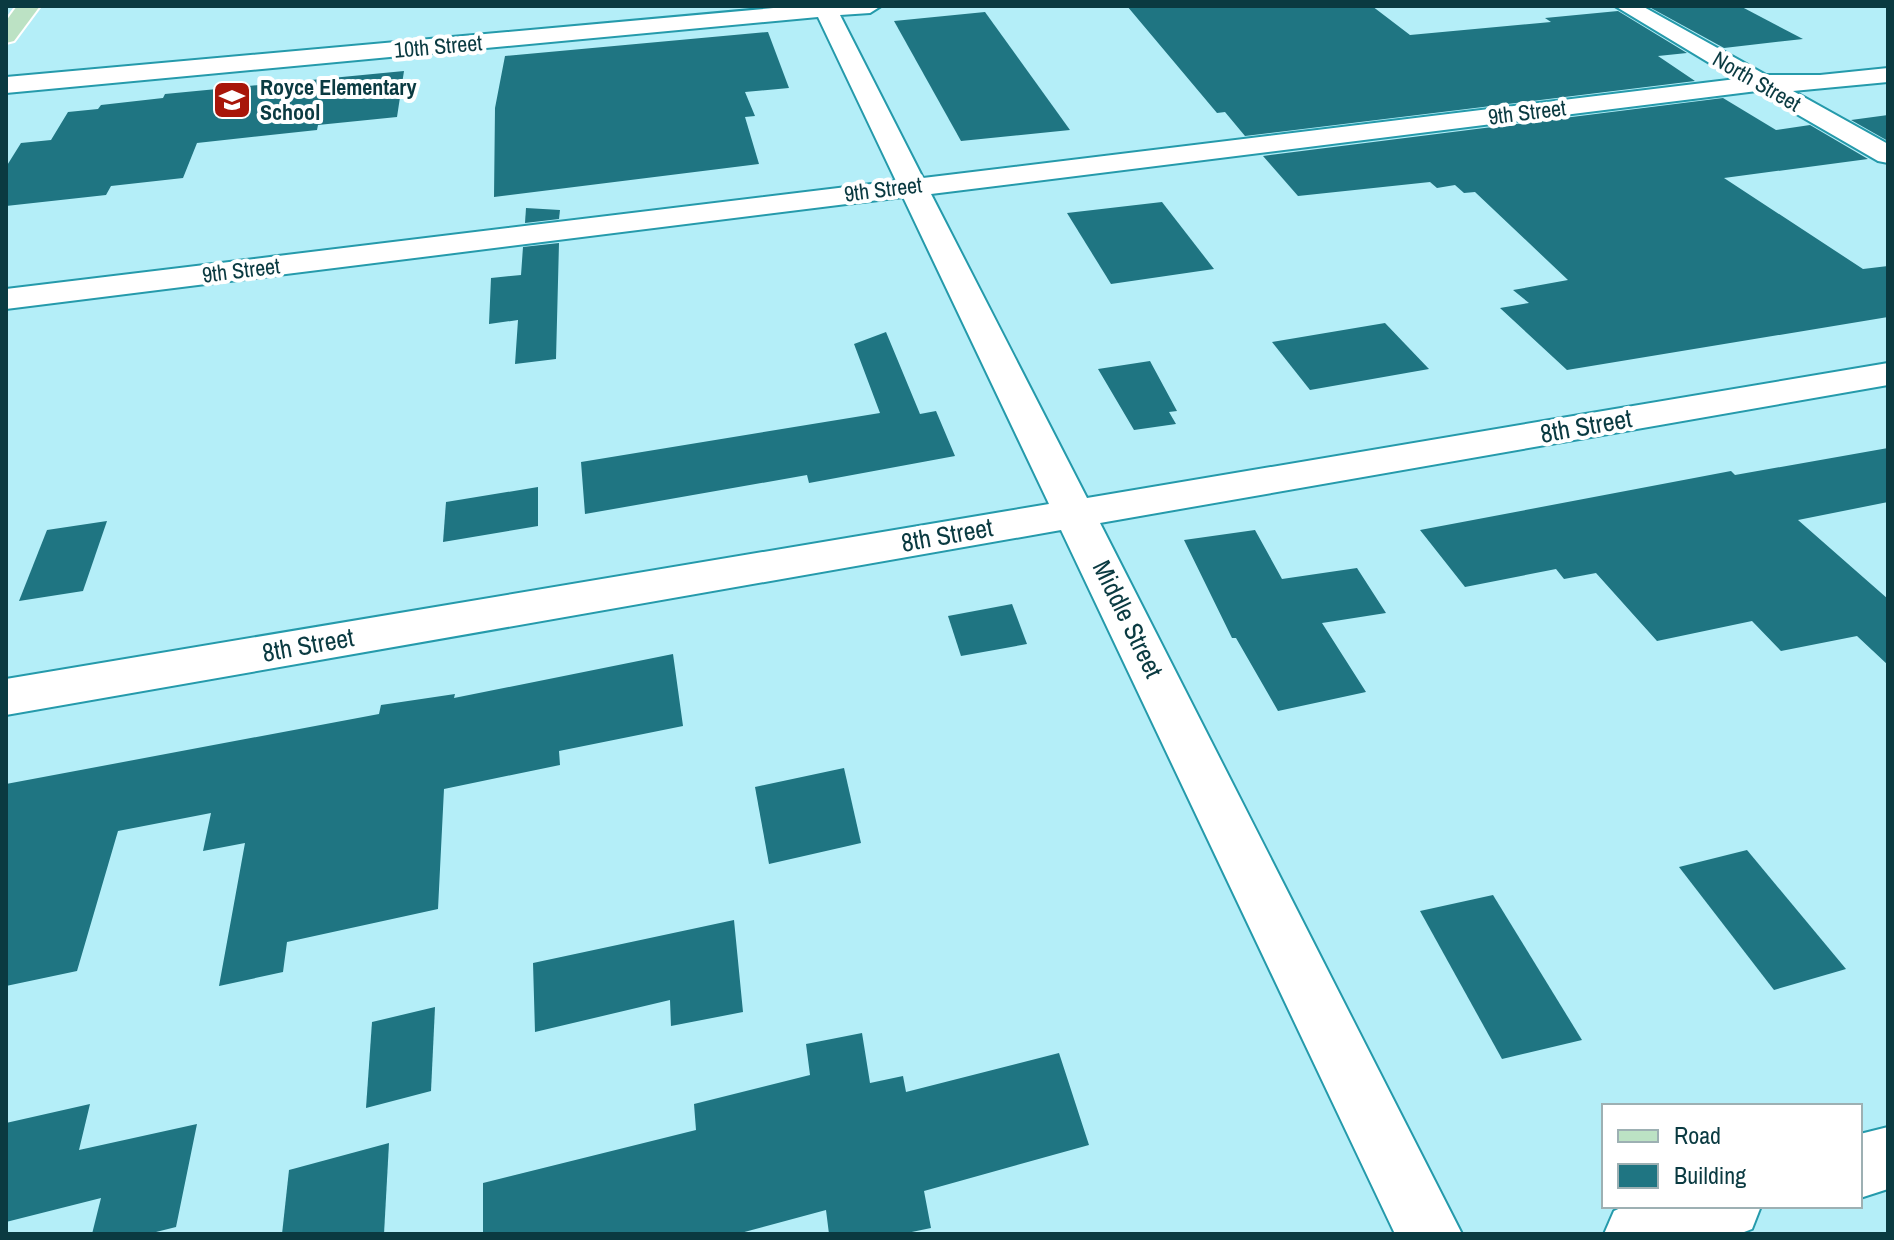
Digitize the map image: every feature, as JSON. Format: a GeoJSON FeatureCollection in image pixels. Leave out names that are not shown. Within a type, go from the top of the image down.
{"type":"FeatureCollection","features":[{"type":"Feature","properties":{"kind":"main road"},"geometry":{"type":"LineString","coordinates":[[6,36],[29,6]]}},
{"type":"Feature","properties":{"kind":"street","name":"10th Street"},"geometry":{"type":"LineString","coordinates":[[6,85],[870,6]]}},
{"type":"Feature","properties":{"kind":"street","name":"North Street"},"geometry":{"type":"LineString","coordinates":[[1626,6],[1888,155]]}},
{"type":"Feature","properties":{"kind":"street","name":"Middle Street"},"geometry":{"type":"LineString","coordinates":[[825,8],[1429,1234]]}},
{"type":"Feature","properties":{"kind":"street","name":"9th Street"},"geometry":{"type":"LineString","coordinates":[[6,299],[1761,83],[1802,73],[1888,63]]}},
{"type":"Feature","properties":{"kind":"street","name":"9th Street"},"geometry":{"type":"LineString","coordinates":[[1761,83],[1820,83],[1888,75]]}},
{"type":"Feature","properties":{"kind":"street","name":"8th Street"},"geometry":{"type":"LineString","coordinates":[[6,697],[1888,374]]}},
{"type":"Feature","properties":{"kind":"street"},"geometry":{"type":"LineString","coordinates":[[1862,1165],[1888,1158]]}},
{"type":"Feature","properties":{"kind":"street"},"geometry":{"type":"LineString","coordinates":[[1637,1234],[1722,1208]]}},
{"type":"Feature","properties":{"kind":"building"},"geometry":{"type":"Polygon","coordinates":[[[1127,6],[1372,6],[1410,35],[1551,22],[1545,18],[1618,11],[1687,53],[1658,56],[1695,81],[1245,136],[1225,112],[1217,113],[1127,6]]]}},
{"type":"Feature","properties":{"kind":"building"},"geometry":{"type":"Polygon","coordinates":[[[1742,7],[1803,39],[1724,48],[1651,8],[1742,7]]]}},
{"type":"Feature","properties":{"kind":"building"},"geometry":{"type":"Polygon","coordinates":[[[985,12],[1070,130],[961,141],[894,21],[985,12]]]}},
{"type":"Feature","properties":{"kind":"building"},"geometry":{"type":"Polygon","coordinates":[[[768,32],[789,88],[745,92],[755,116],[745,117],[759,164],[494,197],[495,108],[505,56],[768,32]]]}},
{"type":"Feature","properties":{"kind":"building"},"geometry":{"type":"Polygon","coordinates":[[[404,71],[397,117],[318,125],[317,130],[197,143],[183,178],[111,186],[106,195],[6,206],[6,167],[21,143],[51,140],[68,112],[163,98],[165,94],[404,71]]]}},
{"type":"Feature","properties":{"kind":"building"},"geometry":{"type":"Polygon","coordinates":[[[1723,98],[1776,130],[1810,125],[1868,159],[1724,178],[1863,269],[1888,266],[1888,317],[1567,370],[1500,308],[1529,303],[1513,290],[1568,280],[1475,192],[1464,193],[1455,185],[1437,188],[1430,182],[1298,196],[1263,156],[1723,98]]]}},
{"type":"Feature","properties":{"kind":"building"},"geometry":{"type":"Polygon","coordinates":[[[1888,115],[1888,141],[1851,120],[1888,115]]]}},
{"type":"Feature","properties":{"kind":"building"},"geometry":{"type":"Polygon","coordinates":[[[1162,202],[1214,269],[1111,284],[1067,213],[1162,202]]]}},
{"type":"Feature","properties":{"kind":"building"},"geometry":{"type":"Polygon","coordinates":[[[526,208],[560,210],[559,219],[525,223],[526,208]]]}},
{"type":"Feature","properties":{"kind":"building"},"geometry":{"type":"Polygon","coordinates":[[[559,243],[556,359],[515,364],[518,320],[489,324],[491,278],[521,275],[523,247],[559,243]]]}},
{"type":"Feature","properties":{"kind":"building"},"geometry":{"type":"Polygon","coordinates":[[[1385,323],[1429,369],[1310,390],[1272,342],[1385,323]]]}},
{"type":"Feature","properties":{"kind":"building"},"geometry":{"type":"Polygon","coordinates":[[[886,332],[920,414],[936,411],[955,456],[809,483],[807,475],[585,514],[581,462],[880,413],[854,344],[886,332]]]}},
{"type":"Feature","properties":{"kind":"building"},"geometry":{"type":"Polygon","coordinates":[[[1150,361],[1177,411],[1169,412],[1176,424],[1134,430],[1098,369],[1150,361]]]}},
{"type":"Feature","properties":{"kind":"building"},"geometry":{"type":"Polygon","coordinates":[[[1888,448],[1888,502],[1798,520],[1888,599],[1888,665],[1857,636],[1781,651],[1752,621],[1657,641],[1596,573],[1564,579],[1556,569],[1465,587],[1420,530],[1731,471],[1735,475],[1888,448]]]}},
{"type":"Feature","properties":{"kind":"building"},"geometry":{"type":"Polygon","coordinates":[[[538,487],[538,526],[443,542],[446,502],[538,487]]]}},
{"type":"Feature","properties":{"kind":"building"},"geometry":{"type":"Polygon","coordinates":[[[107,521],[83,591],[19,601],[47,530],[107,521]]]}},
{"type":"Feature","properties":{"kind":"building"},"geometry":{"type":"Polygon","coordinates":[[[1255,530],[1282,579],[1357,568],[1386,613],[1322,623],[1366,692],[1278,711],[1236,638],[1232,638],[1184,540],[1255,530]]]}},
{"type":"Feature","properties":{"kind":"building"},"geometry":{"type":"Polygon","coordinates":[[[1012,604],[1027,644],[961,656],[948,616],[1012,604]]]}},
{"type":"Feature","properties":{"kind":"building"},"geometry":{"type":"Polygon","coordinates":[[[673,654],[683,726],[559,751],[560,765],[444,789],[438,909],[287,942],[283,972],[219,986],[245,843],[203,851],[211,813],[118,831],[77,971],[6,986],[6,784],[379,714],[381,705],[455,694],[454,698],[673,654]]]}},
{"type":"Feature","properties":{"kind":"building"},"geometry":{"type":"Polygon","coordinates":[[[844,768],[861,843],[769,864],[755,787],[844,768]]]}},
{"type":"Feature","properties":{"kind":"building"},"geometry":{"type":"Polygon","coordinates":[[[1747,850],[1846,969],[1774,990],[1679,867],[1747,850]]]}},
{"type":"Feature","properties":{"kind":"building"},"geometry":{"type":"Polygon","coordinates":[[[1493,895],[1582,1040],[1502,1059],[1420,911],[1493,895]]]}},
{"type":"Feature","properties":{"kind":"building"},"geometry":{"type":"Polygon","coordinates":[[[734,920],[743,1012],[671,1026],[670,1000],[535,1032],[533,963],[734,920]]]}},
{"type":"Feature","properties":{"kind":"building"},"geometry":{"type":"Polygon","coordinates":[[[435,1007],[431,1091],[366,1108],[372,1022],[435,1007]]]}},
{"type":"Feature","properties":{"kind":"building"},"geometry":{"type":"Polygon","coordinates":[[[862,1033],[870,1083],[903,1076],[906,1092],[1059,1053],[1089,1145],[924,1191],[931,1228],[902,1234],[829,1234],[826,1210],[737,1234],[483,1234],[483,1183],[696,1130],[694,1104],[810,1075],[806,1044],[862,1033]]]}},
{"type":"Feature","properties":{"kind":"building"},"geometry":{"type":"Polygon","coordinates":[[[90,1104],[79,1150],[197,1124],[176,1227],[148,1234],[92,1234],[101,1198],[6,1222],[6,1123],[90,1104]]]}},
{"type":"Feature","properties":{"kind":"building"},"geometry":{"type":"Polygon","coordinates":[[[389,1143],[384,1234],[282,1234],[289,1170],[389,1143]]]}},
{"type":"Feature","properties":{"kind":"place","name":"Royce Elementary School"},"geometry":{"type":"Point","coordinates":[232,100]}}]}
